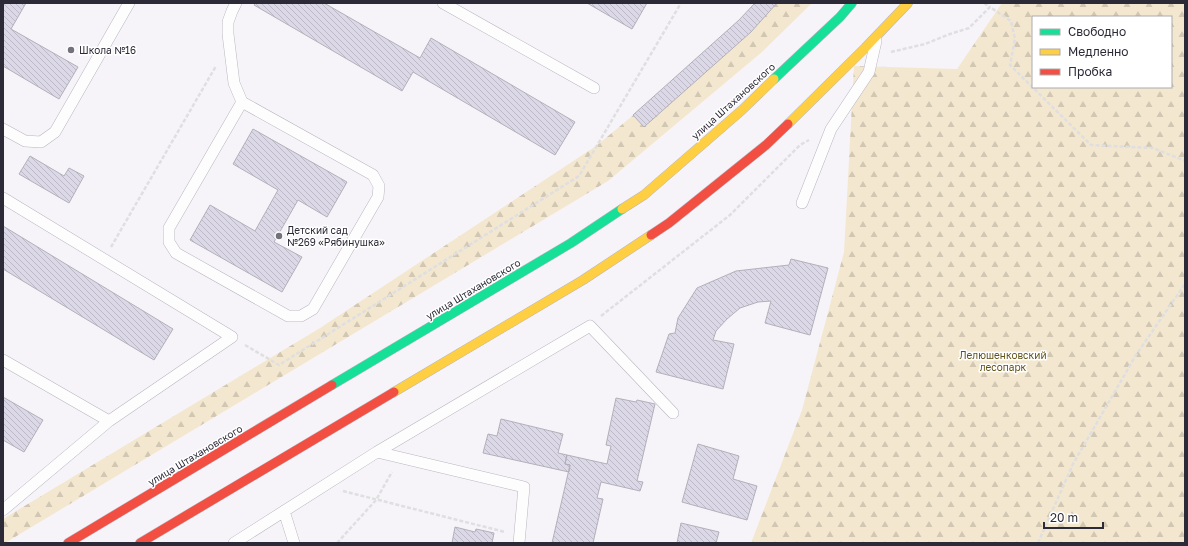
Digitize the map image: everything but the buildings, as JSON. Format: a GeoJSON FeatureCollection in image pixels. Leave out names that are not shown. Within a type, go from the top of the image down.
{"type":"FeatureCollection","features":[{"type":"Feature","properties":{"kind":"main road","name":"улица Штахановского"},"geometry":{"type":"LineString","coordinates":[[68,543],[571,244],[644,195],[742,110],[840,17],[852,3]]}},
{"type":"Feature","properties":{"kind":"main road"},"geometry":{"type":"LineString","coordinates":[[140,543],[583,280],[669,224],[766,145],[878,35],[908,3]]}},
{"type":"Feature","properties":{"kind":"lane"},"geometry":{"type":"LineString","coordinates":[[3,128],[25,141],[41,142],[56,132],[129,3]]}},
{"type":"Feature","properties":{"kind":"lane"},"geometry":{"type":"LineString","coordinates":[[236,3],[228,22],[234,83],[242,102],[373,175],[379,186],[378,198],[313,309],[301,316],[288,316],[176,253],[170,242],[170,228],[242,102]]}},
{"type":"Feature","properties":{"kind":"lane"},"geometry":{"type":"LineString","coordinates":[[443,3],[594,88]]}},
{"type":"Feature","properties":{"kind":"lane"},"geometry":{"type":"LineString","coordinates":[[802,203],[831,129],[869,72],[878,35]]}},
{"type":"Feature","properties":{"kind":"lane"},"geometry":{"type":"LineString","coordinates":[[3,198],[232,337],[109,422],[3,510]]}},
{"type":"Feature","properties":{"kind":"lane"},"geometry":{"type":"LineString","coordinates":[[234,543],[377,452],[590,326],[673,413]]}},
{"type":"Feature","properties":{"kind":"lane"},"geometry":{"type":"LineString","coordinates":[[3,360],[109,422]]}},
{"type":"Feature","properties":{"kind":"lane"},"geometry":{"type":"LineString","coordinates":[[377,452],[524,487],[519,539]]}},
{"type":"Feature","properties":{"kind":"lane"},"geometry":{"type":"LineString","coordinates":[[284,511],[294,543]]}},
{"type":"Feature","properties":{"kind":"path"},"geometry":{"type":"LineString","coordinates":[[232,337],[279,365],[579,176],[681,3]]}},
{"type":"Feature","properties":{"kind":"path"},"geometry":{"type":"LineString","coordinates":[[984,3],[1011,21],[1015,39],[1010,65],[1032,86]]}},
{"type":"Feature","properties":{"kind":"path"},"geometry":{"type":"LineString","coordinates":[[886,53],[925,44],[969,28],[990,7]]}},
{"type":"Feature","properties":{"kind":"path"},"geometry":{"type":"LineString","coordinates":[[104,260],[230,43]]}},
{"type":"Feature","properties":{"kind":"path"},"geometry":{"type":"LineString","coordinates":[[1034,88],[1091,144],[1152,148],[1185,161]]}},
{"type":"Feature","properties":{"kind":"path"},"geometry":{"type":"LineString","coordinates":[[590,326],[730,215],[800,145],[831,129]]}},
{"type":"Feature","properties":{"kind":"path"},"geometry":{"type":"LineString","coordinates":[[1038,543],[1072,464],[1136,355],[1185,284]]}},
{"type":"Feature","properties":{"kind":"path"},"geometry":{"type":"LineString","coordinates":[[337,543],[376,500],[401,458]]}},
{"type":"Feature","properties":{"kind":"path"},"geometry":{"type":"LineString","coordinates":[[323,486],[519,539]]}},
{"type":"Feature","properties":{"kind":"green space"},"geometry":{"type":"Polygon","coordinates":[[[767,3],[812,3],[762,52],[608,181],[3,543],[3,519],[320,328],[596,146],[767,3]]]}},
{"type":"Feature","properties":{"kind":"green space","name":"Лелюшенковский лесопарк"},"geometry":{"type":"Polygon","coordinates":[[[1002,3],[1185,3],[1185,543],[751,543],[802,410],[844,252],[854,66],[957,69],[1002,3]]]}},
{"type":"Feature","properties":{"kind":"traffic: fast"},"geometry":{"type":"LineString","coordinates":[[774,79],[840,17],[852,3]]}},
{"type":"Feature","properties":{"kind":"traffic: fast"},"geometry":{"type":"LineString","coordinates":[[332,385],[571,243],[622,209]]}},
{"type":"Feature","properties":{"kind":"traffic: slow"},"geometry":{"type":"LineString","coordinates":[[788,124],[908,3]]}},
{"type":"Feature","properties":{"kind":"traffic: slow"},"geometry":{"type":"LineString","coordinates":[[622,209],[644,195],[742,110],[774,79]]}},
{"type":"Feature","properties":{"kind":"traffic: slow"},"geometry":{"type":"LineString","coordinates":[[394,392],[583,280],[651,235]]}},
{"type":"Feature","properties":{"kind":"traffic: jam"},"geometry":{"type":"LineString","coordinates":[[651,235],[669,223],[766,145],[788,124]]}},
{"type":"Feature","properties":{"kind":"traffic: jam"},"geometry":{"type":"LineString","coordinates":[[68,543],[332,385]]}},
{"type":"Feature","properties":{"kind":"traffic: jam"},"geometry":{"type":"LineString","coordinates":[[140,543],[394,392]]}},
{"type":"Feature","properties":{"kind":"place","name":"Школа №16"},"geometry":{"type":"Point","coordinates":[71,50]}},
{"type":"Feature","properties":{"kind":"place","name":"Детский сад №269 «Рябинушка»"},"geometry":{"type":"Point","coordinates":[279,236]}}]}
